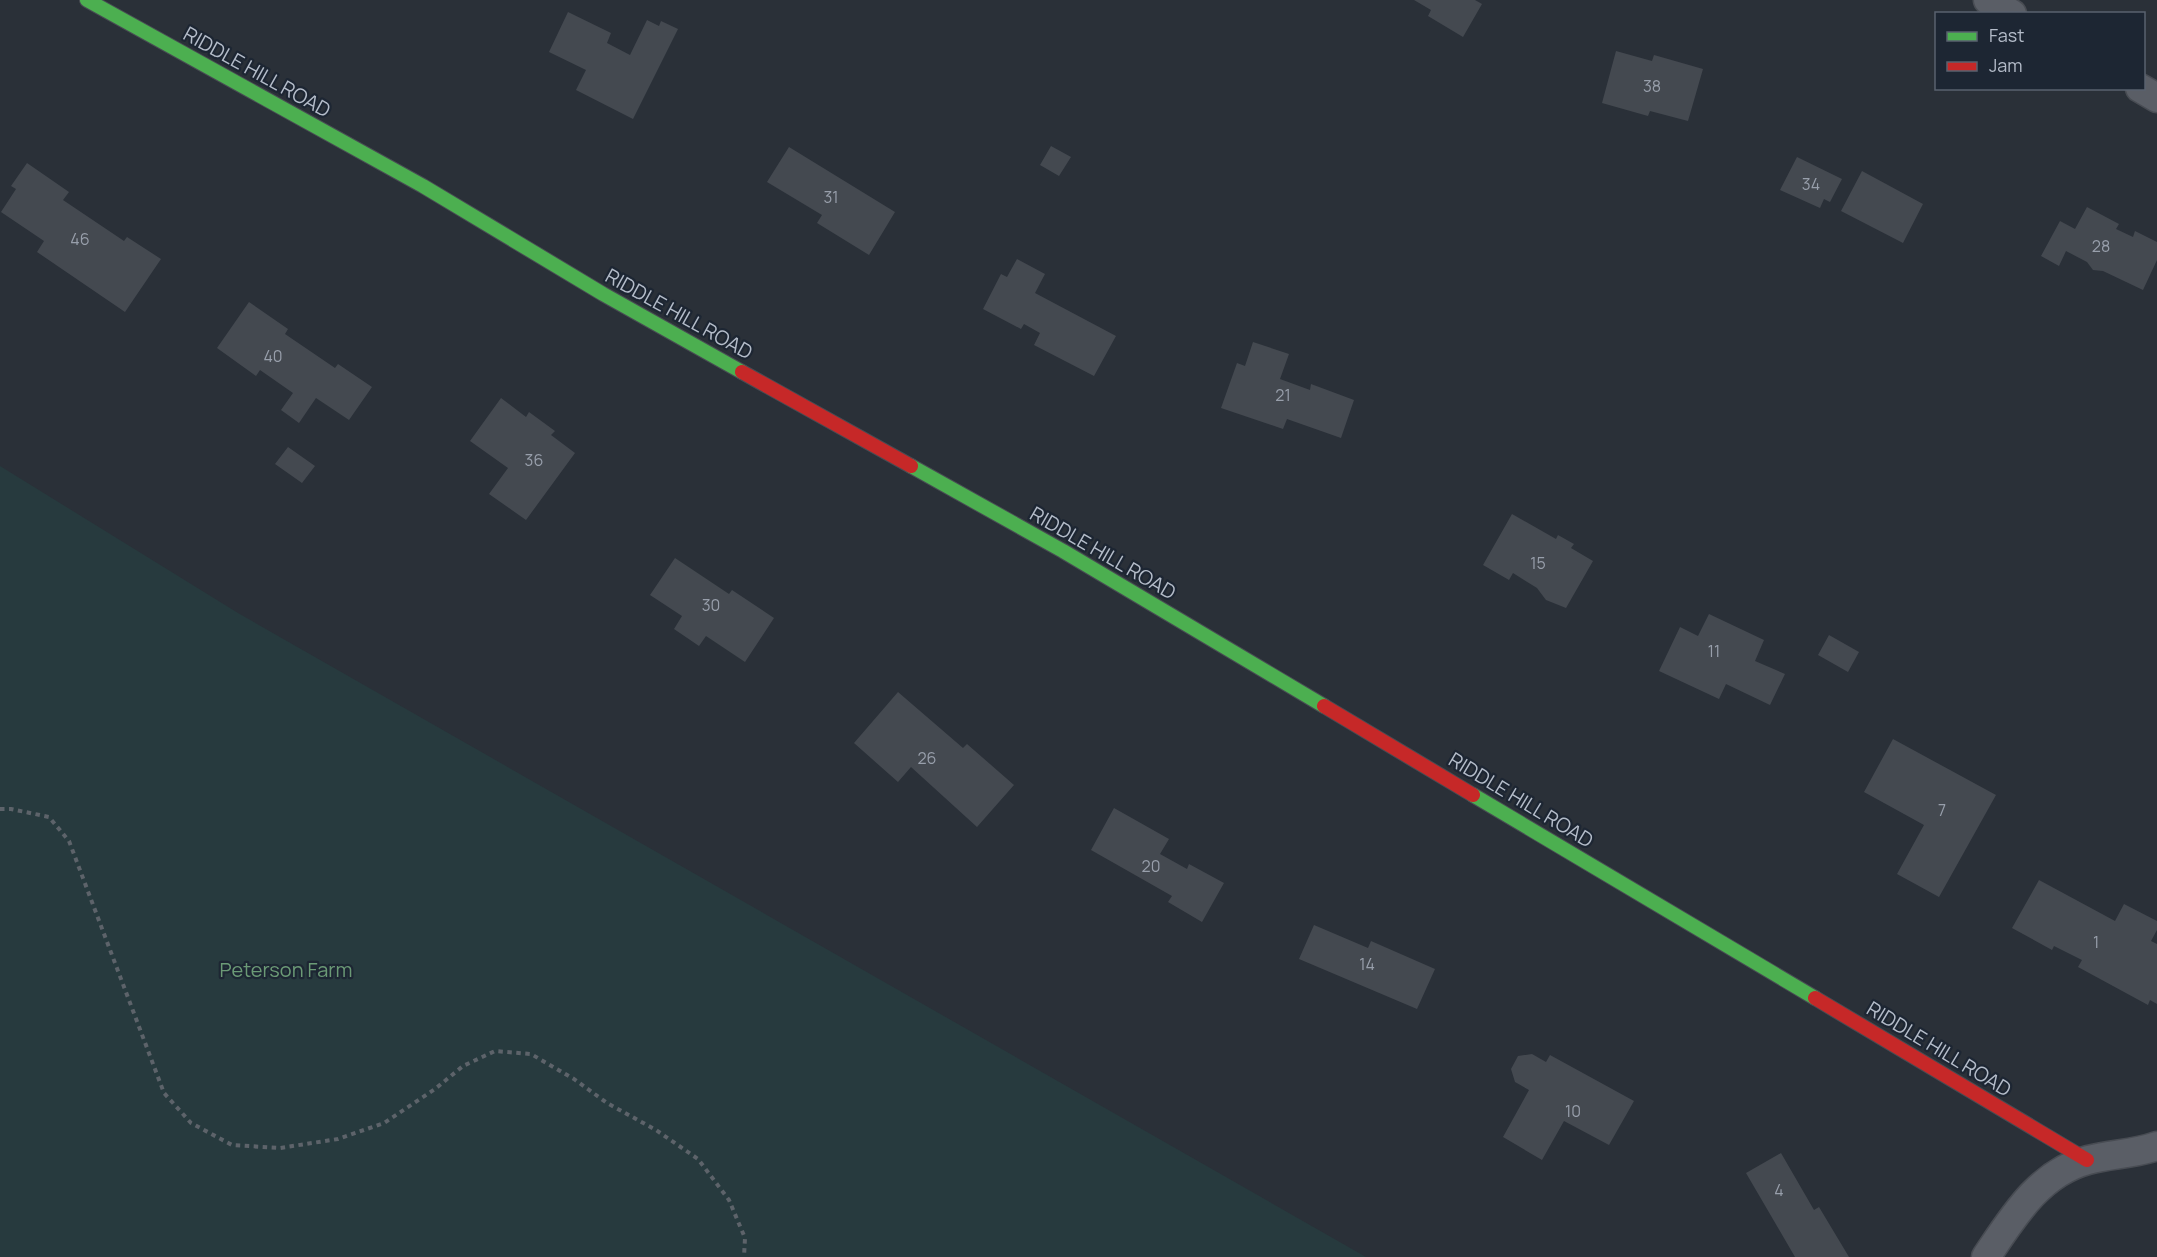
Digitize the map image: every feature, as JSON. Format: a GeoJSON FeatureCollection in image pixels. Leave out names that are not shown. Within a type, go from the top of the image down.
{"type":"FeatureCollection","features":[{"type":"Feature","properties":{"kind":"street","name":"RIDDLE HILL ROAD"},"geometry":{"type":"LineString","coordinates":[[87,0],[423,186],[603,294],[1063,551],[2087,1160]]}},
{"type":"Feature","properties":{"kind":"street"},"geometry":{"type":"LineString","coordinates":[[1988,0],[2009,12]]}},
{"type":"Feature","properties":{"kind":"street"},"geometry":{"type":"LineString","coordinates":[[2143,90],[2157,98]]}},
{"type":"Feature","properties":{"kind":"street"},"geometry":{"type":"LineString","coordinates":[[1986,1257],[2019,1208],[2052,1176],[2087,1160],[2157,1146]]}},
{"type":"Feature","properties":{"kind":"path"},"geometry":{"type":"LineString","coordinates":[[0,809],[49,817],[69,842],[164,1093],[191,1123],[232,1145],[280,1148],[338,1139],[384,1123],[435,1089],[463,1066],[495,1051],[531,1054],[656,1130],[698,1159],[729,1200],[745,1238],[744,1257]]}},
{"type":"Feature","properties":{"kind":"green space","name":"Peterson Farm"},"geometry":{"type":"Polygon","coordinates":[[[0,466],[238,613],[1366,1257],[0,1257],[0,466]]]}},
{"type":"Feature","properties":{"kind":"building"},"geometry":{"type":"Polygon","coordinates":[[[1414,0],[1475,0],[1482,4],[1463,37],[1428,16],[1431,10],[1414,0]]]}},
{"type":"Feature","properties":{"kind":"building"},"geometry":{"type":"Polygon","coordinates":[[[568,12],[611,33],[607,43],[630,55],[647,20],[659,26],[661,21],[678,29],[633,119],[576,90],[586,70],[549,52],[568,12]]]}},
{"type":"Feature","properties":{"kind":"building"},"geometry":{"type":"Polygon","coordinates":[[[1616,51],[1652,61],[1654,55],[1703,69],[1688,121],[1650,111],[1648,116],[1602,103],[1616,51]]]}},
{"type":"Feature","properties":{"kind":"building"},"geometry":{"type":"Polygon","coordinates":[[[1051,146],[1071,157],[1059,176],[1040,165],[1051,146]]]}},
{"type":"Feature","properties":{"kind":"building"},"geometry":{"type":"Polygon","coordinates":[[[789,147],[895,212],[869,255],[817,223],[822,215],[767,182],[789,147]]]}},
{"type":"Feature","properties":{"kind":"building"},"geometry":{"type":"Polygon","coordinates":[[[1797,157],[1842,179],[1830,202],[1824,199],[1820,208],[1780,190],[1797,157]]]}},
{"type":"Feature","properties":{"kind":"building"},"geometry":{"type":"Polygon","coordinates":[[[27,163],[69,192],[63,200],[124,241],[127,237],[161,259],[125,312],[37,252],[44,241],[1,212],[16,189],[11,186],[27,163]]]}},
{"type":"Feature","properties":{"kind":"building"},"geometry":{"type":"Polygon","coordinates":[[[1862,171],[1923,204],[1903,243],[1841,211],[1862,171]]]}},
{"type":"Feature","properties":{"kind":"building"},"geometry":{"type":"Polygon","coordinates":[[[2087,207],[2119,224],[2116,229],[2133,237],[2135,231],[2157,242],[2157,260],[2143,290],[2103,271],[2093,270],[2087,262],[2066,251],[2059,266],[2041,256],[2060,221],[2075,229],[2087,207]]]}},
{"type":"Feature","properties":{"kind":"building"},"geometry":{"type":"Polygon","coordinates":[[[1017,259],[1045,274],[1035,293],[1116,336],[1094,376],[1034,345],[1040,333],[1024,324],[1021,329],[983,309],[1001,274],[1007,277],[1017,259]]]}},
{"type":"Feature","properties":{"kind":"building"},"geometry":{"type":"Polygon","coordinates":[[[249,302],[288,329],[285,334],[335,368],[338,364],[372,387],[349,420],[316,398],[299,423],[281,410],[293,393],[260,370],[256,376],[217,348],[249,302]]]}},
{"type":"Feature","properties":{"kind":"building"},"geometry":{"type":"Polygon","coordinates":[[[1253,342],[1289,354],[1280,379],[1310,390],[1311,384],[1354,400],[1341,438],[1287,419],[1283,429],[1221,408],[1237,363],[1245,366],[1253,342]]]}},
{"type":"Feature","properties":{"kind":"building"},"geometry":{"type":"Polygon","coordinates":[[[501,398],[526,417],[529,412],[555,431],[551,435],[575,453],[526,520],[489,494],[508,468],[470,441],[501,398]]]}},
{"type":"Feature","properties":{"kind":"building"},"geometry":{"type":"Polygon","coordinates":[[[288,447],[315,466],[302,483],[275,464],[288,447]]]}},
{"type":"Feature","properties":{"kind":"building"},"geometry":{"type":"Polygon","coordinates":[[[1512,514],[1556,539],[1558,535],[1574,544],[1571,548],[1593,561],[1566,608],[1546,600],[1537,588],[1513,573],[1509,580],[1483,565],[1512,514]]]}},
{"type":"Feature","properties":{"kind":"building"},"geometry":{"type":"Polygon","coordinates":[[[675,558],[729,594],[732,590],[774,618],[745,662],[706,636],[699,646],[674,629],[682,616],[650,595],[675,558]]]}},
{"type":"Feature","properties":{"kind":"building"},"geometry":{"type":"Polygon","coordinates":[[[1709,614],[1764,640],[1755,661],[1785,674],[1770,705],[1726,684],[1719,699],[1659,671],[1680,627],[1698,636],[1709,614]]]}},
{"type":"Feature","properties":{"kind":"building"},"geometry":{"type":"Polygon","coordinates":[[[1829,635],[1859,652],[1848,672],[1818,655],[1829,635]]]}},
{"type":"Feature","properties":{"kind":"building"},"geometry":{"type":"Polygon","coordinates":[[[898,692],[963,748],[967,744],[1014,785],[977,827],[911,767],[898,782],[854,743],[898,692]]]}},
{"type":"Feature","properties":{"kind":"building"},"geometry":{"type":"Polygon","coordinates":[[[1893,739],[1996,795],[1939,897],[1897,874],[1924,825],[1864,792],[1893,739]]]}},
{"type":"Feature","properties":{"kind":"building"},"geometry":{"type":"Polygon","coordinates":[[[1114,808],[1169,839],[1160,854],[1187,869],[1189,864],[1224,883],[1202,922],[1168,902],[1172,896],[1091,850],[1114,808]]]}},
{"type":"Feature","properties":{"kind":"building"},"geometry":{"type":"Polygon","coordinates":[[[2039,880],[2115,921],[2124,904],[2157,921],[2157,930],[2151,941],[2157,944],[2157,1004],[2150,1000],[2148,1005],[2078,967],[2082,960],[2054,946],[2052,950],[2012,928],[2039,880]]]}},
{"type":"Feature","properties":{"kind":"building"},"geometry":{"type":"Polygon","coordinates":[[[1314,925],[1368,948],[1371,941],[1435,969],[1417,1009],[1299,959],[1314,925]]]}},
{"type":"Feature","properties":{"kind":"building"},"geometry":{"type":"Polygon","coordinates":[[[1532,1054],[1546,1062],[1550,1055],[1634,1101],[1609,1145],[1564,1121],[1542,1160],[1503,1137],[1529,1090],[1515,1082],[1511,1069],[1518,1056],[1532,1054]]]}},
{"type":"Feature","properties":{"kind":"building"},"geometry":{"type":"Polygon","coordinates":[[[1781,1153],[1814,1210],[1819,1207],[1849,1257],[1795,1257],[1746,1173],[1781,1153]]]}},
{"type":"Feature","properties":{"kind":"traffic: fast"},"geometry":{"type":"LineString","coordinates":[[87,0],[423,186],[603,294],[742,372]]}},
{"type":"Feature","properties":{"kind":"traffic: fast"},"geometry":{"type":"LineString","coordinates":[[911,466],[1063,551],[1324,706]]}},
{"type":"Feature","properties":{"kind":"traffic: fast"},"geometry":{"type":"LineString","coordinates":[[1473,795],[1815,998]]}},
{"type":"Feature","properties":{"kind":"traffic: jam"},"geometry":{"type":"LineString","coordinates":[[742,372],[911,466]]}},
{"type":"Feature","properties":{"kind":"traffic: jam"},"geometry":{"type":"LineString","coordinates":[[1324,706],[1473,795]]}},
{"type":"Feature","properties":{"kind":"traffic: jam"},"geometry":{"type":"LineString","coordinates":[[1815,998],[2087,1160]]}}]}
